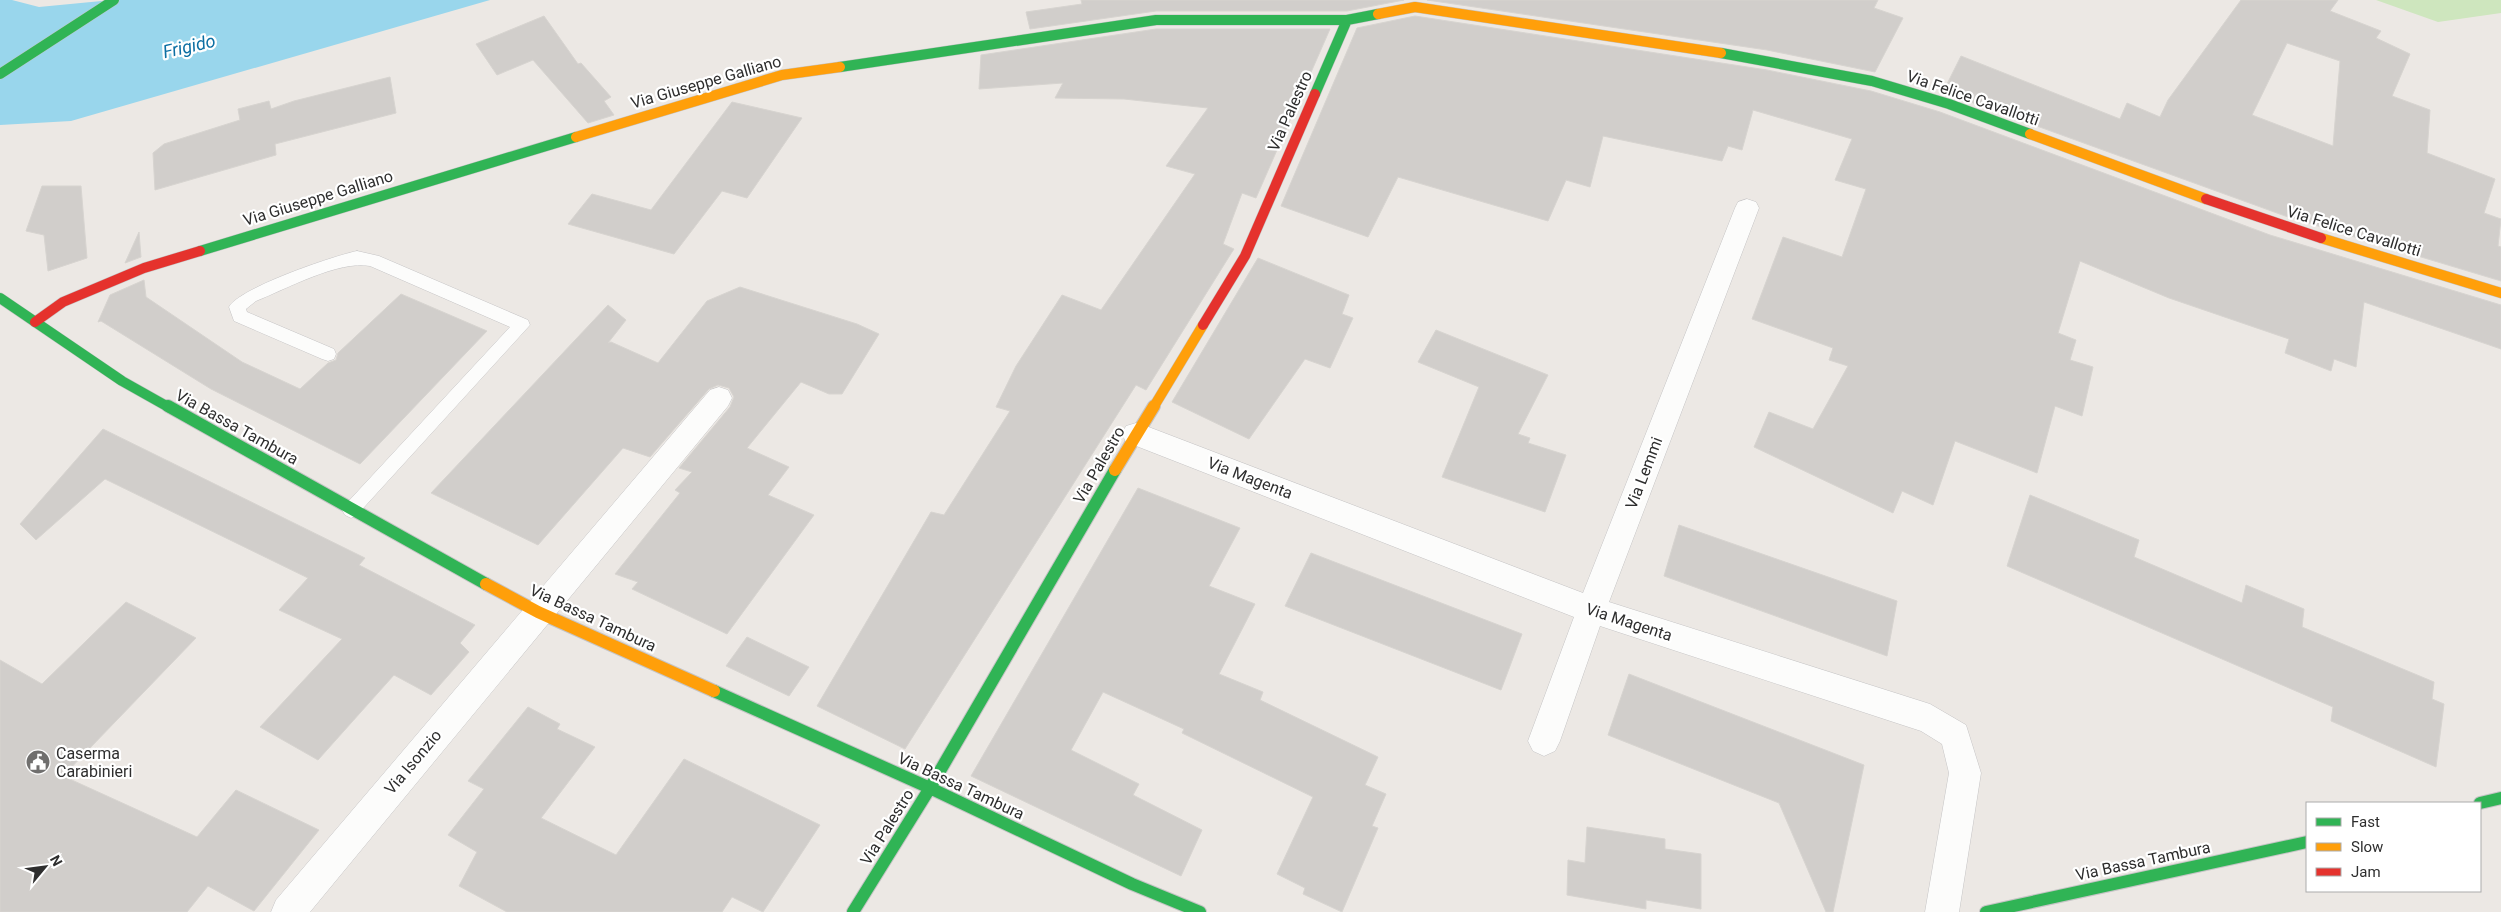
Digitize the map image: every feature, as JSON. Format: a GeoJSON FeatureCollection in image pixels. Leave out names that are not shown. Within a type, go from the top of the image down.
{"type":"FeatureCollection","features":[{"type":"Feature","properties":{"kind":"street"},"geometry":{"type":"LineString","coordinates":[[0,74],[114,0]]}},
{"type":"Feature","properties":{"kind":"street","name":"Via Giuseppe Galliano"},"geometry":{"type":"LineString","coordinates":[[35,322],[63,302],[144,268],[782,75],[1156,20],[1347,20],[1420,4]]}},
{"type":"Feature","properties":{"kind":"street","name":"Via Felice Cavallotti"},"geometry":{"type":"LineString","coordinates":[[1420,4],[1766,60],[1872,81],[1949,104],[2280,226],[2501,293]]}},
{"type":"Feature","properties":{"kind":"street","name":"Via Palestro"},"geometry":{"type":"LineString","coordinates":[[853,912],[930,788],[1136,434],[1245,256],[1347,20]]}},
{"type":"Feature","properties":{"kind":"street","name":"Via Lemmi"},"geometry":{"type":"LineString","coordinates":[[1544,740],[1590,610],[1748,208]]}},
{"type":"Feature","properties":{"kind":"street","name":"Via Bassa Tambura"},"geometry":{"type":"LineString","coordinates":[[0,298],[122,381],[351,510],[538,612],[930,788],[1132,884],[1200,912]]}},
{"type":"Feature","properties":{"kind":"street","name":"Via Isonzio"},"geometry":{"type":"LineString","coordinates":[[288,912],[719,398]]}},
{"type":"Feature","properties":{"kind":"street","name":"Via Magenta"},"geometry":{"type":"LineString","coordinates":[[1136,434],[1590,610],[1930,720],[1955,735],[1966,773],[1942,912]]}},
{"type":"Feature","properties":{"kind":"street"},"geometry":{"type":"LineString","coordinates":[[2481,803],[2501,798]]}},
{"type":"Feature","properties":{"kind":"street","name":"Via Bassa Tambura"},"geometry":{"type":"LineString","coordinates":[[1986,912],[2306,842]]}},
{"type":"Feature","properties":{"kind":"lane"},"geometry":{"type":"LineString","coordinates":[[328,354],[240,316],[237,307],[250,297],[338,261],[357,257],[373,260],[522,326],[351,510]]}},
{"type":"Feature","properties":{"kind":"green space"},"geometry":{"type":"Polygon","coordinates":[[[2376,0],[2501,0],[2501,13],[2438,22],[2376,0]]]}},
{"type":"Feature","properties":{"kind":"water","name":"Frigido"},"geometry":{"type":"Polygon","coordinates":[[[0,0],[12,0],[39,7],[112,0],[490,0],[71,121],[0,125],[0,0]]]}},
{"type":"Feature","properties":{"kind":"building"},"geometry":{"type":"Polygon","coordinates":[[[1081,0],[1404,0],[1347,11],[1156,11],[1030,29],[1026,12],[1082,4],[1081,0]]]}},
{"type":"Feature","properties":{"kind":"building"},"geometry":{"type":"Polygon","coordinates":[[[1427,0],[1878,0],[1874,8],[1903,18],[1875,72],[1767,50],[1427,0]]]}},
{"type":"Feature","properties":{"kind":"building"},"geometry":{"type":"Polygon","coordinates":[[[2241,0],[2338,0],[2330,11],[2381,31],[2376,38],[2410,54],[2392,96],[2430,110],[2427,153],[2495,179],[2484,213],[2501,219],[2498,246],[2501,247],[2501,281],[2288,217],[1943,92],[1961,56],[2120,119],[2127,103],[2160,117],[2168,100],[2241,0]],[[2287,43],[2252,115],[2333,146],[2340,61],[2287,43]]]}},
{"type":"Feature","properties":{"kind":"building"},"geometry":{"type":"Polygon","coordinates":[[[544,16],[578,64],[581,63],[611,97],[604,101],[614,115],[588,123],[533,60],[497,75],[476,44],[544,16]]]}},
{"type":"Feature","properties":{"kind":"building"},"geometry":{"type":"Polygon","coordinates":[[[1415,16],[1767,70],[1871,91],[1940,112],[2270,235],[2501,305],[2501,349],[2364,302],[2356,367],[2334,359],[2331,371],[2285,353],[2289,339],[2169,298],[2080,261],[2058,333],[2076,340],[2070,360],[2093,367],[2082,416],[2055,406],[2037,473],[1955,441],[1933,505],[1902,491],[1893,513],[1754,447],[1769,412],[1813,429],[1848,366],[1829,360],[1833,348],[1752,319],[1783,237],[1842,257],[1866,189],[1835,180],[1852,139],[1753,110],[1742,150],[1728,146],[1722,161],[1603,136],[1590,187],[1566,180],[1548,221],[1398,177],[1368,237],[1281,206],[1357,28],[1415,16]]]}},
{"type":"Feature","properties":{"kind":"building"},"geometry":{"type":"Polygon","coordinates":[[[1156,29],[1330,29],[1256,198],[1242,193],[1223,244],[1234,249],[1146,390],[1136,385],[905,749],[817,706],[931,512],[944,515],[1010,411],[996,407],[1016,366],[1062,295],[1101,310],[1195,174],[1166,166],[1208,108],[1124,99],[1055,98],[1063,83],[979,89],[981,55],[1156,29]]]}},
{"type":"Feature","properties":{"kind":"building"},"geometry":{"type":"Polygon","coordinates":[[[390,77],[396,113],[275,144],[276,155],[155,190],[153,153],[164,144],[240,120],[238,109],[269,101],[271,109],[294,101],[390,77]]]}},
{"type":"Feature","properties":{"kind":"building"},"geometry":{"type":"Polygon","coordinates":[[[732,102],[802,118],[747,198],[722,191],[674,254],[568,224],[592,194],[651,210],[732,102]]]}},
{"type":"Feature","properties":{"kind":"building"},"geometry":{"type":"Polygon","coordinates":[[[42,186],[81,186],[87,258],[48,271],[44,235],[26,231],[42,186]]]}},
{"type":"Feature","properties":{"kind":"building"},"geometry":{"type":"Polygon","coordinates":[[[139,232],[141,257],[125,263],[139,232]]]}},
{"type":"Feature","properties":{"kind":"building"},"geometry":{"type":"Polygon","coordinates":[[[1258,258],[1349,295],[1342,314],[1353,318],[1330,368],[1305,359],[1249,439],[1172,402],[1258,258]]]}},
{"type":"Feature","properties":{"kind":"building"},"geometry":{"type":"Polygon","coordinates":[[[144,280],[146,297],[242,362],[300,389],[328,363],[336,360],[338,353],[401,294],[487,331],[360,464],[211,389],[101,321],[98,322],[110,295],[144,280]]]}},
{"type":"Feature","properties":{"kind":"building"},"geometry":{"type":"Polygon","coordinates":[[[740,287],[857,324],[879,334],[842,394],[829,394],[801,382],[747,448],[789,467],[768,495],[814,515],[727,634],[632,589],[638,582],[615,574],[680,493],[675,490],[692,472],[679,468],[730,407],[734,397],[729,388],[718,385],[709,389],[650,457],[623,448],[538,545],[431,493],[608,305],[626,320],[608,343],[611,342],[658,363],[707,301],[740,287]]]}},
{"type":"Feature","properties":{"kind":"building"},"geometry":{"type":"Polygon","coordinates":[[[1436,330],[1548,375],[1518,434],[1530,438],[1528,443],[1566,455],[1545,512],[1442,477],[1479,387],[1418,362],[1436,330]]]}},
{"type":"Feature","properties":{"kind":"building"},"geometry":{"type":"Polygon","coordinates":[[[103,429],[365,558],[359,565],[475,625],[460,643],[469,652],[431,695],[394,675],[318,760],[260,727],[342,639],[279,610],[308,578],[105,479],[36,540],[20,524],[103,429]]]}},
{"type":"Feature","properties":{"kind":"building"},"geometry":{"type":"Polygon","coordinates":[[[1138,488],[1240,528],[1209,586],[1255,604],[1219,674],[1263,692],[1260,700],[1378,757],[1365,785],[1386,794],[1372,826],[1378,828],[1342,912],[1303,894],[1305,888],[1277,874],[1313,797],[1182,733],[1184,729],[1103,692],[1071,750],[1139,784],[1133,795],[1202,830],[1181,876],[971,776],[1138,488]]]}},
{"type":"Feature","properties":{"kind":"building"},"geometry":{"type":"Polygon","coordinates":[[[2030,495],[2139,540],[2134,557],[2242,603],[2246,585],[2304,609],[2302,627],[2434,682],[2432,699],[2444,704],[2436,767],[2331,721],[2333,707],[2007,566],[2030,495]]]}},
{"type":"Feature","properties":{"kind":"building"},"geometry":{"type":"Polygon","coordinates":[[[1679,525],[1897,601],[1887,656],[1664,576],[1679,525]]]}},
{"type":"Feature","properties":{"kind":"building"},"geometry":{"type":"Polygon","coordinates":[[[1311,553],[1522,634],[1501,690],[1285,606],[1311,553]]]}},
{"type":"Feature","properties":{"kind":"building"},"geometry":{"type":"Polygon","coordinates":[[[126,602],[196,638],[63,776],[197,837],[236,790],[319,830],[254,911],[208,886],[187,912],[0,912],[0,660],[42,684],[126,602]]]}},
{"type":"Feature","properties":{"kind":"building"},"geometry":{"type":"Polygon","coordinates":[[[747,637],[809,667],[789,696],[726,666],[747,637]]]}},
{"type":"Feature","properties":{"kind":"building"},"geometry":{"type":"Polygon","coordinates":[[[1629,674],[1864,765],[1833,912],[1826,912],[1779,803],[1608,735],[1629,674]]]}},
{"type":"Feature","properties":{"kind":"building"},"geometry":{"type":"Polygon","coordinates":[[[528,707],[560,724],[557,729],[595,747],[541,818],[616,855],[684,759],[820,825],[763,912],[732,897],[722,912],[507,912],[459,886],[477,852],[448,835],[484,789],[468,781],[528,707]]]}},
{"type":"Feature","properties":{"kind":"building"},"geometry":{"type":"Polygon","coordinates":[[[1587,827],[1665,839],[1665,849],[1701,854],[1701,909],[1646,900],[1646,909],[1567,895],[1568,860],[1585,863],[1587,827]]]}},
{"type":"Feature","properties":{"kind":"traffic: fast"},"geometry":{"type":"LineString","coordinates":[[0,74],[114,0]]}},
{"type":"Feature","properties":{"kind":"traffic: fast"},"geometry":{"type":"LineString","coordinates":[[840,67],[1156,20],[1347,20],[1378,14]]}},
{"type":"Feature","properties":{"kind":"traffic: fast"},"geometry":{"type":"LineString","coordinates":[[1315,94],[1347,20]]}},
{"type":"Feature","properties":{"kind":"traffic: fast"},"geometry":{"type":"LineString","coordinates":[[1721,53],[1872,81],[1949,104],[2030,134]]}},
{"type":"Feature","properties":{"kind":"traffic: fast"},"geometry":{"type":"LineString","coordinates":[[200,251],[576,137]]}},
{"type":"Feature","properties":{"kind":"traffic: fast"},"geometry":{"type":"LineString","coordinates":[[0,298],[122,381],[486,584]]}},
{"type":"Feature","properties":{"kind":"traffic: fast"},"geometry":{"type":"LineString","coordinates":[[853,912],[930,788],[1115,470]]}},
{"type":"Feature","properties":{"kind":"traffic: fast"},"geometry":{"type":"LineString","coordinates":[[714,691],[930,788],[1132,884],[1200,912]]}},
{"type":"Feature","properties":{"kind":"traffic: fast"},"geometry":{"type":"LineString","coordinates":[[2481,803],[2501,798]]}},
{"type":"Feature","properties":{"kind":"traffic: fast"},"geometry":{"type":"LineString","coordinates":[[1986,912],[2306,842]]}},
{"type":"Feature","properties":{"kind":"traffic: slow"},"geometry":{"type":"LineString","coordinates":[[1378,14],[1415,7],[1721,53]]}},
{"type":"Feature","properties":{"kind":"traffic: slow"},"geometry":{"type":"LineString","coordinates":[[576,137],[782,75],[840,67]]}},
{"type":"Feature","properties":{"kind":"traffic: slow"},"geometry":{"type":"LineString","coordinates":[[2030,134],[2206,199]]}},
{"type":"Feature","properties":{"kind":"traffic: slow"},"geometry":{"type":"LineString","coordinates":[[2321,238],[2501,293]]}},
{"type":"Feature","properties":{"kind":"traffic: slow"},"geometry":{"type":"LineString","coordinates":[[1115,470],[1203,325]]}},
{"type":"Feature","properties":{"kind":"traffic: slow"},"geometry":{"type":"LineString","coordinates":[[486,584],[538,612],[714,691]]}},
{"type":"Feature","properties":{"kind":"traffic: jam"},"geometry":{"type":"LineString","coordinates":[[1203,325],[1245,256],[1315,94]]}},
{"type":"Feature","properties":{"kind":"traffic: jam"},"geometry":{"type":"LineString","coordinates":[[2206,199],[2321,238]]}},
{"type":"Feature","properties":{"kind":"traffic: jam"},"geometry":{"type":"LineString","coordinates":[[35,322],[63,302],[144,268],[200,251]]}},
{"type":"Feature","properties":{"kind":"place","name":"Caserma Carabinieri"},"geometry":{"type":"Point","coordinates":[38,762]}}]}
